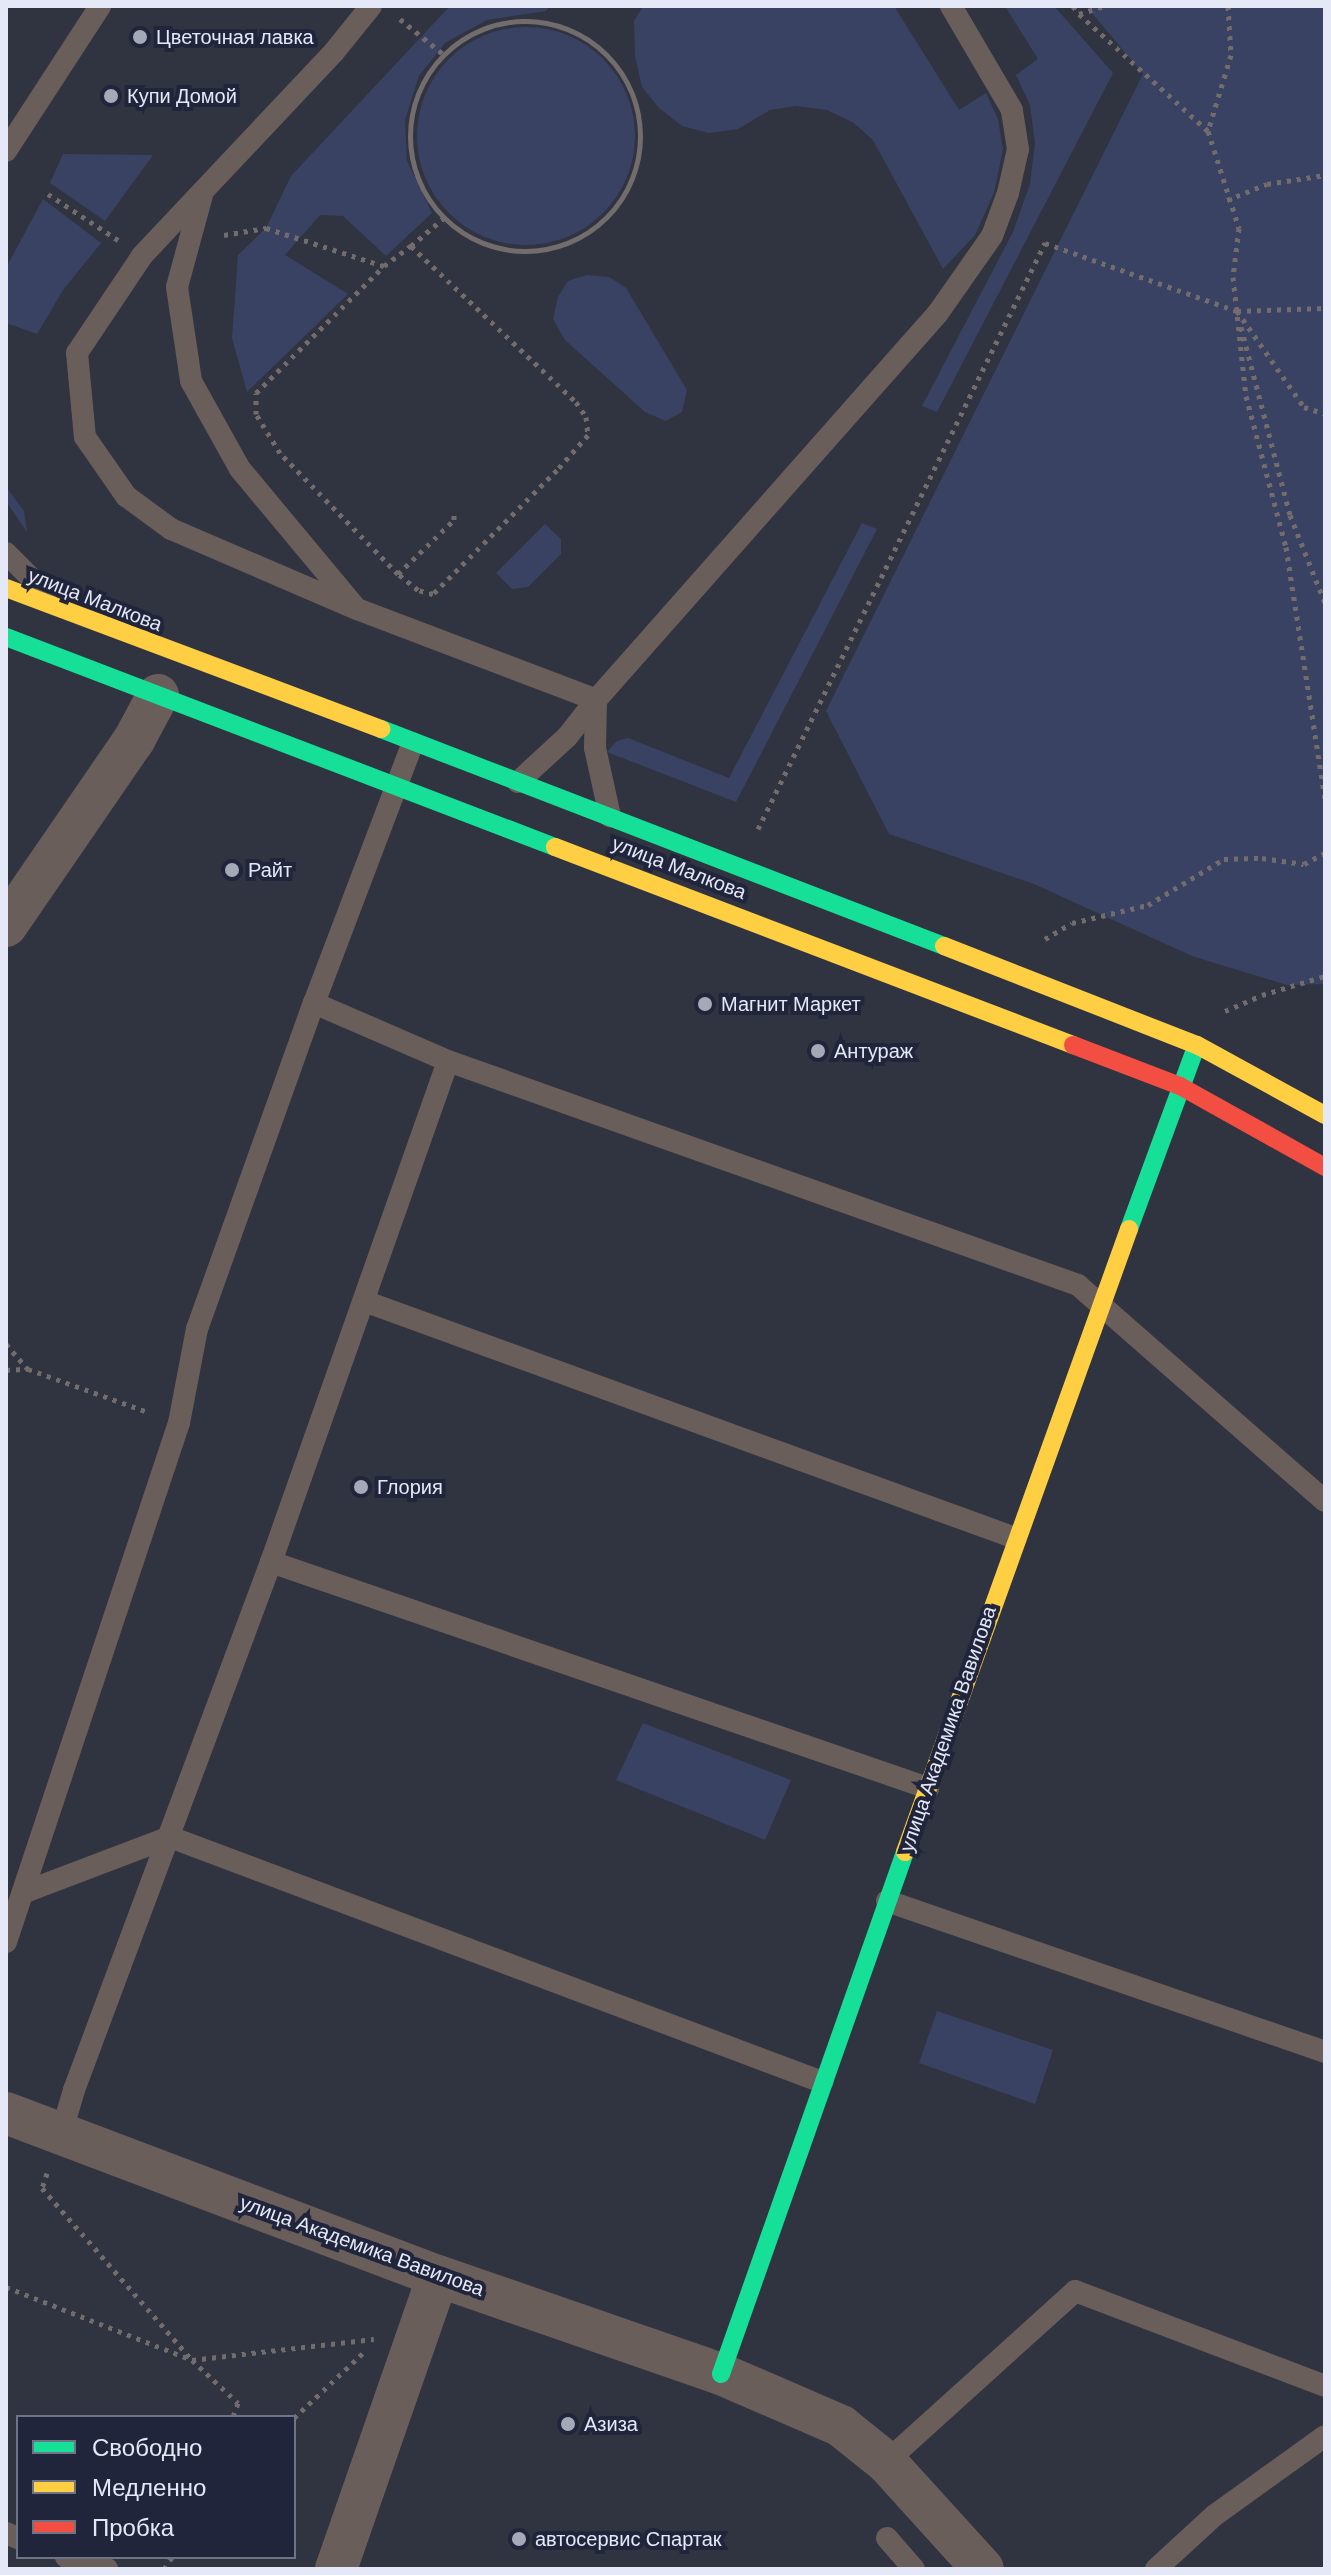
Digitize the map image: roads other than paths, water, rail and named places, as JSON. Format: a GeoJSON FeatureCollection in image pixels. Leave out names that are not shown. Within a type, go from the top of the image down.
{"type":"FeatureCollection","features":[{"type":"Feature","properties":{"kind":"main road","name":"улица Малкова"},"geometry":{"type":"LineString","coordinates":[[6,588],[67,614],[610,816],[1197,1045],[1325,1115]]}},
{"type":"Feature","properties":{"kind":"main road","name":"улица Малкова"},"geometry":{"type":"LineString","coordinates":[[6,637],[1180,1086],[1325,1167]]}},
{"type":"Feature","properties":{"kind":"main road","name":"улица Академика Вавилова"},"geometry":{"type":"LineString","coordinates":[[721,2374],[1015,1538],[1197,1045]]}},
{"type":"Feature","properties":{"kind":"street"},"geometry":{"type":"LineString","coordinates":[[6,926],[134,740],[158,695]]}},
{"type":"Feature","properties":{"kind":"street","name":"улица Академика Вавилова"},"geometry":{"type":"LineString","coordinates":[[6,2113],[438,2276],[721,2374],[841,2426],[886,2462],[983,2569]]}},
{"type":"Feature","properties":{"kind":"street"},"geometry":{"type":"LineString","coordinates":[[336,2569],[438,2276]]}},
{"type":"Feature","properties":{"kind":"lane"},"geometry":{"type":"LineString","coordinates":[[6,151],[100,6]]}},
{"type":"Feature","properties":{"kind":"lane"},"geometry":{"type":"LineString","coordinates":[[371,6],[334,52],[142,256],[77,353],[85,437],[126,496],[171,529],[357,609],[596,700]]}},
{"type":"Feature","properties":{"kind":"lane"},"geometry":{"type":"LineString","coordinates":[[518,782],[567,737],[596,700],[938,313],[992,236],[1008,193],[1018,149],[1012,110],[951,6]]}},
{"type":"Feature","properties":{"kind":"lane"},"geometry":{"type":"LineString","coordinates":[[202,193],[177,287],[191,381],[240,469],[357,609]]}},
{"type":"Feature","properties":{"kind":"lane"},"geometry":{"type":"LineString","coordinates":[[6,553],[67,614]]}},
{"type":"Feature","properties":{"kind":"lane"},"geometry":{"type":"LineString","coordinates":[[158,695],[173,654]]}},
{"type":"Feature","properties":{"kind":"lane"},"geometry":{"type":"LineString","coordinates":[[596,700],[595,748],[610,816]]}},
{"type":"Feature","properties":{"kind":"lane"},"geometry":{"type":"LineString","coordinates":[[6,1942],[179,1423],[197,1329],[314,1003],[413,743]]}},
{"type":"Feature","properties":{"kind":"lane"},"geometry":{"type":"LineString","coordinates":[[314,1003],[448,1061],[1069,1281],[1103,1303],[1325,1501]]}},
{"type":"Feature","properties":{"kind":"lane"},"geometry":{"type":"LineString","coordinates":[[61,2134],[74,2090],[271,1562],[448,1061]]}},
{"type":"Feature","properties":{"kind":"lane"},"geometry":{"type":"LineString","coordinates":[[364,1301],[1015,1538]]}},
{"type":"Feature","properties":{"kind":"lane"},"geometry":{"type":"LineString","coordinates":[[271,1562],[928,1788]]}},
{"type":"Feature","properties":{"kind":"lane"},"geometry":{"type":"LineString","coordinates":[[25,1892],[170,1837],[822,2082]]}},
{"type":"Feature","properties":{"kind":"lane"},"geometry":{"type":"LineString","coordinates":[[887,1901],[1325,2052]]}},
{"type":"Feature","properties":{"kind":"lane"},"geometry":{"type":"LineString","coordinates":[[886,2462],[1075,2291],[1325,2386]]}},
{"type":"Feature","properties":{"kind":"lane"},"geometry":{"type":"LineString","coordinates":[[1156,2569],[1215,2515],[1325,2436]]}},
{"type":"Feature","properties":{"kind":"lane"},"geometry":{"type":"LineString","coordinates":[[887,2538],[914,2569]]}},
{"type":"Feature","properties":{"kind":"lane"},"geometry":{"type":"LineString","coordinates":[[73,2559],[107,2569]]}},
{"type":"Feature","properties":{"kind":"place","name":"Цветочная лавка"},"geometry":{"type":"Point","coordinates":[140,37]}},
{"type":"Feature","properties":{"kind":"place","name":"Купи Домой"},"geometry":{"type":"Point","coordinates":[111,96]}},
{"type":"Feature","properties":{"kind":"place","name":"Райт"},"geometry":{"type":"Point","coordinates":[232,870]}},
{"type":"Feature","properties":{"kind":"place","name":"Магнит Маркет"},"geometry":{"type":"Point","coordinates":[705,1004]}},
{"type":"Feature","properties":{"kind":"place","name":"Антураж"},"geometry":{"type":"Point","coordinates":[818,1051]}},
{"type":"Feature","properties":{"kind":"place","name":"Глория"},"geometry":{"type":"Point","coordinates":[361,1487]}},
{"type":"Feature","properties":{"kind":"place","name":"Азиза"},"geometry":{"type":"Point","coordinates":[568,2424]}},
{"type":"Feature","properties":{"kind":"place","name":"автосервис Спартак"},"geometry":{"type":"Point","coordinates":[519,2539]}}]}
